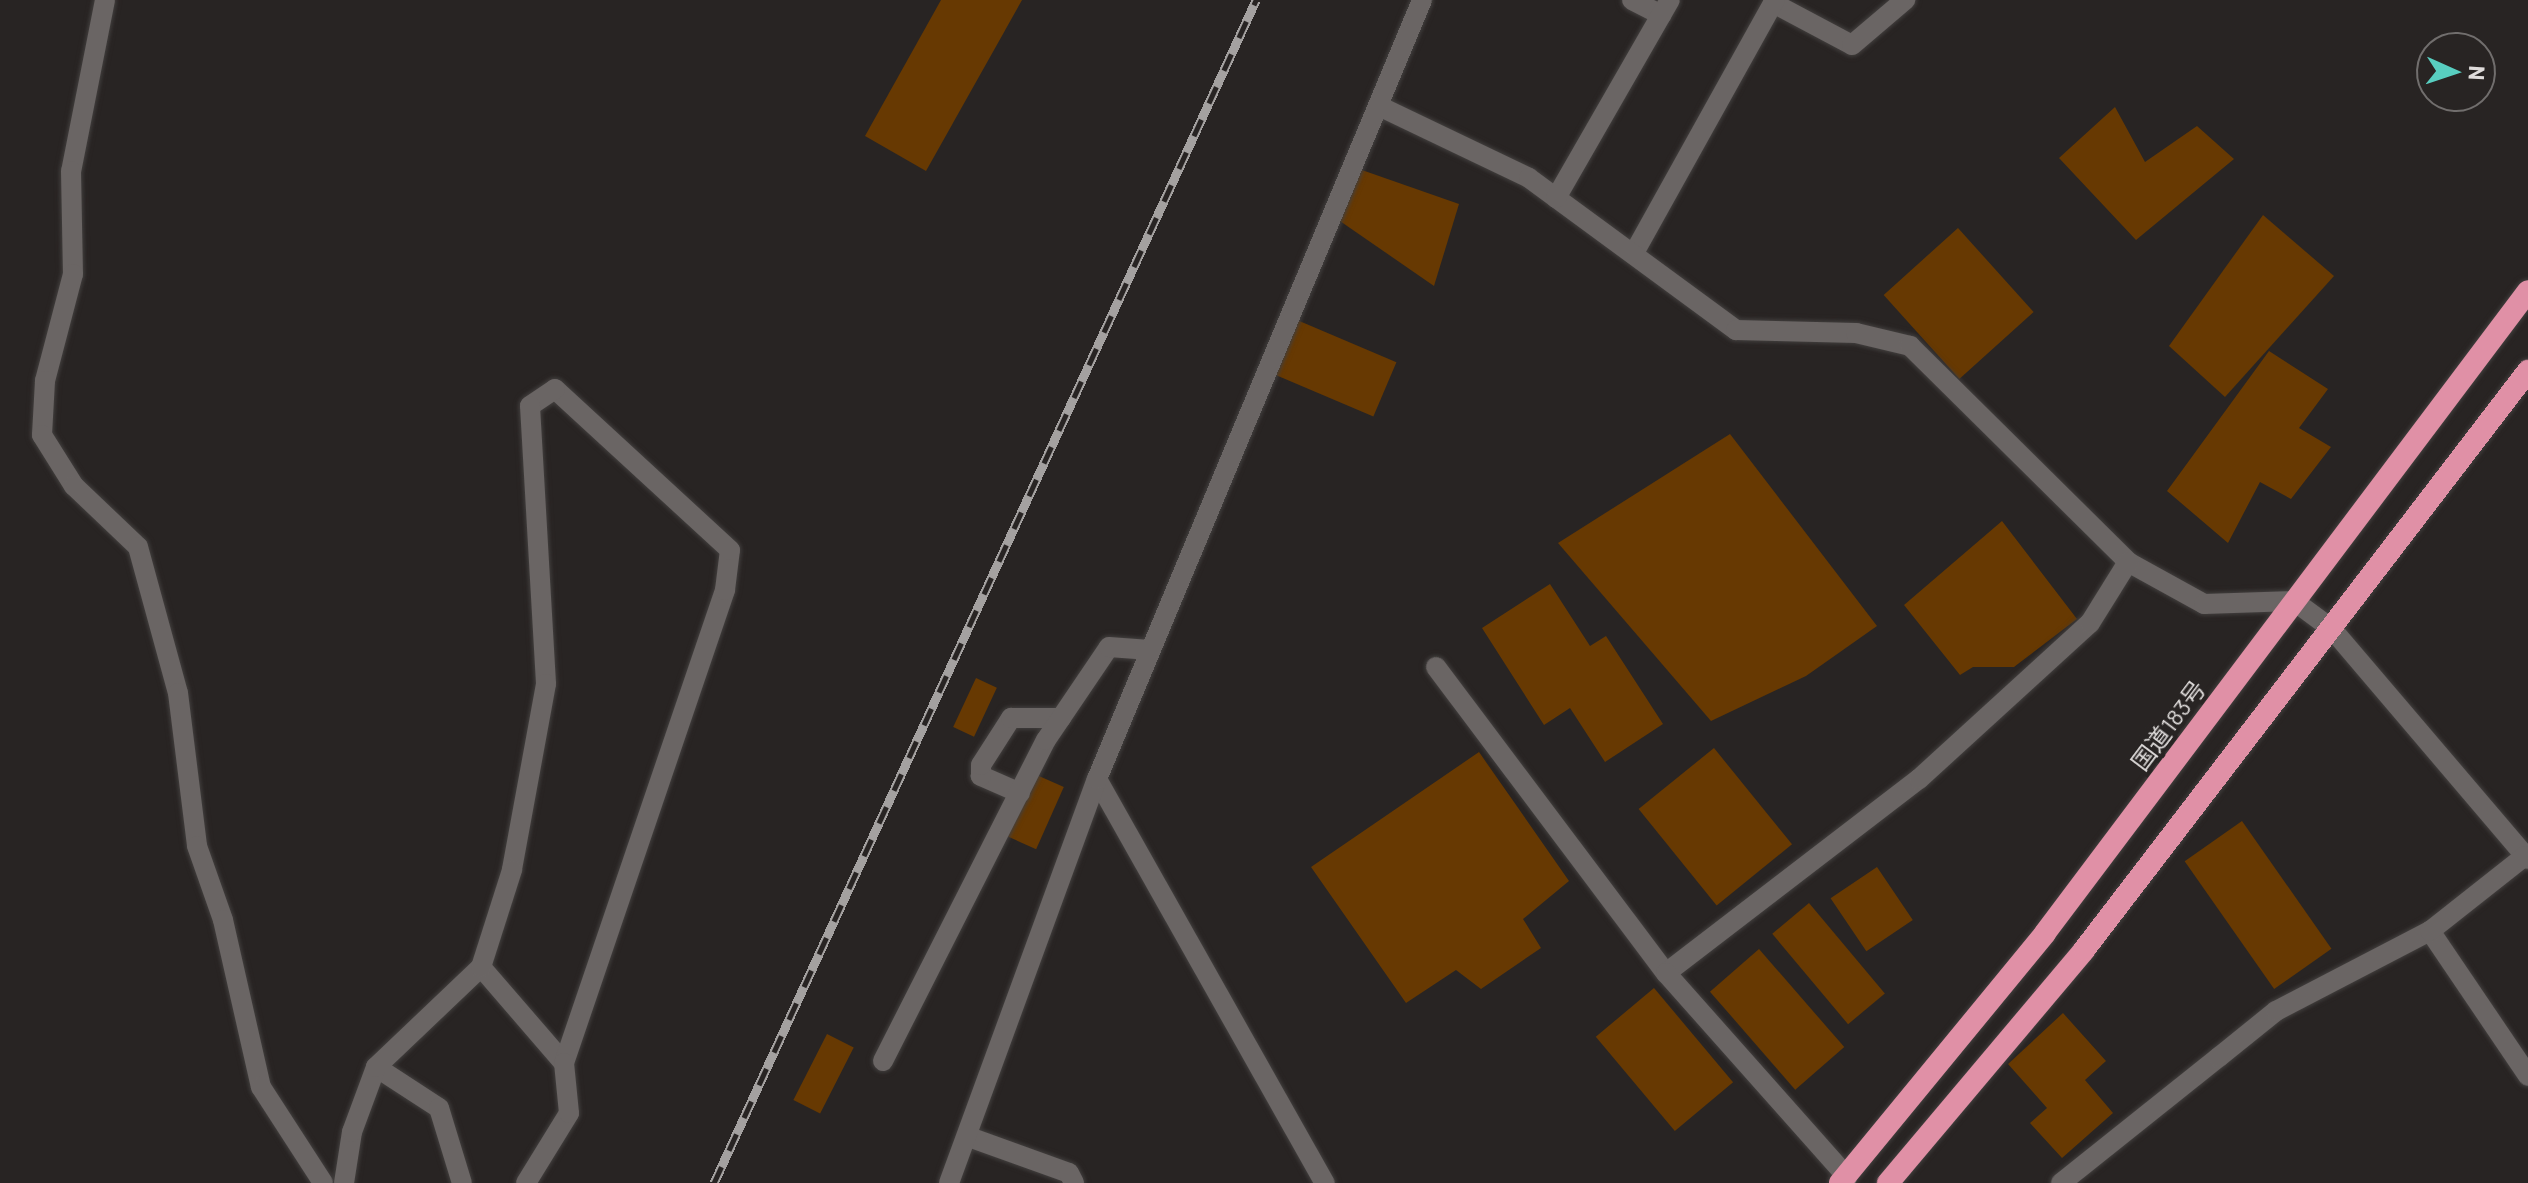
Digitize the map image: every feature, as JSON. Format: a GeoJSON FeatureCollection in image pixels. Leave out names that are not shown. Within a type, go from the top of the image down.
{"type":"FeatureCollection","features":[{"type":"Feature","properties":{"kind":"highway","name":"国道183号"},"geometry":{"type":"LineString","coordinates":[[1844,1180],[2045,933],[2528,291]]}},
{"type":"Feature","properties":{"kind":"highway"},"geometry":{"type":"LineString","coordinates":[[1888,1183],[2084,950],[2528,371]]}},
{"type":"Feature","properties":{"kind":"street"},"geometry":{"type":"LineString","coordinates":[[105,0],[71,171],[73,274],[45,381],[42,435],[74,486],[138,547],[178,693],[197,846],[223,920],[261,1087],[323,1183]]}},
{"type":"Feature","properties":{"kind":"street"},"geometry":{"type":"LineString","coordinates":[[949,1183],[969,1137],[1097,779],[1422,0]]}},
{"type":"Feature","properties":{"kind":"street"},"geometry":{"type":"LineString","coordinates":[[1556,198],[1666,8],[1632,0]]}},
{"type":"Feature","properties":{"kind":"street"},"geometry":{"type":"LineString","coordinates":[[1634,253],[1774,2],[1852,45],[1905,0]]}},
{"type":"Feature","properties":{"kind":"street"},"geometry":{"type":"LineString","coordinates":[[1379,106],[1556,198],[1736,330],[1856,333],[1910,346],[2128,562],[2204,604],[2294,601],[2332,629],[2527,856],[2430,931],[2276,1011],[2061,1183]]}},
{"type":"Feature","properties":{"kind":"street"},"geometry":{"type":"LineString","coordinates":[[344,1183],[352,1132],[376,1067],[481,967],[512,870],[546,684],[530,406],[555,389],[730,550],[725,590],[564,1063],[569,1113],[526,1183]]}},
{"type":"Feature","properties":{"kind":"street"},"geometry":{"type":"LineString","coordinates":[[1666,973],[1919,779],[2090,623],[2128,562]]}},
{"type":"Feature","properties":{"kind":"street"},"geometry":{"type":"LineString","coordinates":[[883,1061],[1061,718],[1109,647],[1150,650]]}},
{"type":"Feature","properties":{"kind":"street"},"geometry":{"type":"LineString","coordinates":[[1436,667],[1666,973],[1844,1180]]}},
{"type":"Feature","properties":{"kind":"street"},"geometry":{"type":"LineString","coordinates":[[1020,793],[981,776],[981,765],[1011,718],[1061,718]]}},
{"type":"Feature","properties":{"kind":"street"},"geometry":{"type":"LineString","coordinates":[[1097,779],[1325,1183]]}},
{"type":"Feature","properties":{"kind":"street"},"geometry":{"type":"LineString","coordinates":[[2430,931],[2528,1076]]}},
{"type":"Feature","properties":{"kind":"street"},"geometry":{"type":"LineString","coordinates":[[481,967],[564,1063]]}},
{"type":"Feature","properties":{"kind":"street"},"geometry":{"type":"LineString","coordinates":[[376,1067],[439,1108],[462,1183]]}},
{"type":"Feature","properties":{"kind":"street"},"geometry":{"type":"LineString","coordinates":[[969,1137],[1069,1173],[1074,1183]]}},
{"type":"Feature","properties":{"kind":"building"},"geometry":{"type":"Polygon","coordinates":[[[941,0],[1022,0],[926,171],[865,136],[941,0]]]}},
{"type":"Feature","properties":{"kind":"building"},"geometry":{"type":"Polygon","coordinates":[[[2115,107],[2145,162],[2197,126],[2234,159],[2136,240],[2059,158],[2115,107]]]}},
{"type":"Feature","properties":{"kind":"building"},"geometry":{"type":"Polygon","coordinates":[[[1359,169],[1459,204],[1434,286],[1337,219],[1359,169]]]}},
{"type":"Feature","properties":{"kind":"building"},"geometry":{"type":"Polygon","coordinates":[[[2263,215],[2334,276],[2225,397],[2169,346],[2263,215]]]}},
{"type":"Feature","properties":{"kind":"building"},"geometry":{"type":"Polygon","coordinates":[[[1958,228],[2034,312],[1959,379],[1884,295],[1958,228]]]}},
{"type":"Feature","properties":{"kind":"building"},"geometry":{"type":"Polygon","coordinates":[[[1297,320],[1396,362],[1373,417],[1274,374],[1297,320]]]}},
{"type":"Feature","properties":{"kind":"building"},"geometry":{"type":"Polygon","coordinates":[[[2269,351],[2328,389],[2299,428],[2331,447],[2291,499],[2260,482],[2228,543],[2167,491],[2269,351]]]}},
{"type":"Feature","properties":{"kind":"building"},"geometry":{"type":"Polygon","coordinates":[[[1730,434],[1877,626],[1806,676],[1711,721],[1558,543],[1730,434]]]}},
{"type":"Feature","properties":{"kind":"building"},"geometry":{"type":"Polygon","coordinates":[[[2002,521],[2077,619],[2014,667],[1973,667],[1960,675],[1904,605],[2002,521]]]}},
{"type":"Feature","properties":{"kind":"building"},"geometry":{"type":"Polygon","coordinates":[[[1550,584],[1590,646],[1606,636],[1663,724],[1605,762],[1570,708],[1544,725],[1482,628],[1550,584]]]}},
{"type":"Feature","properties":{"kind":"building"},"geometry":{"type":"Polygon","coordinates":[[[976,678],[997,688],[974,737],[953,727],[976,678]]]}},
{"type":"Feature","properties":{"kind":"building"},"geometry":{"type":"Polygon","coordinates":[[[1714,748],[1792,844],[1717,905],[1639,809],[1714,748]]]}},
{"type":"Feature","properties":{"kind":"building"},"geometry":{"type":"Polygon","coordinates":[[[1479,752],[1569,881],[1523,919],[1541,948],[1481,989],[1456,970],[1406,1003],[1311,867],[1479,752]]]}},
{"type":"Feature","properties":{"kind":"building"},"geometry":{"type":"Polygon","coordinates":[[[1030,772],[1064,787],[1036,849],[1002,834],[1030,772]]]}},
{"type":"Feature","properties":{"kind":"building"},"geometry":{"type":"Polygon","coordinates":[[[2242,821],[2331,949],[2274,989],[2185,861],[2242,821]]]}},
{"type":"Feature","properties":{"kind":"building"},"geometry":{"type":"Polygon","coordinates":[[[1877,867],[1913,920],[1866,951],[1831,898],[1877,867]]]}},
{"type":"Feature","properties":{"kind":"building"},"geometry":{"type":"Polygon","coordinates":[[[1809,903],[1885,993],[1848,1024],[1772,934],[1809,903]]]}},
{"type":"Feature","properties":{"kind":"building"},"geometry":{"type":"Polygon","coordinates":[[[1759,949],[1844,1047],[1795,1090],[1710,992],[1759,949]]]}},
{"type":"Feature","properties":{"kind":"building"},"geometry":{"type":"Polygon","coordinates":[[[1654,988],[1733,1082],[1675,1131],[1596,1037],[1654,988]]]}},
{"type":"Feature","properties":{"kind":"building"},"geometry":{"type":"Polygon","coordinates":[[[2063,1013],[2106,1061],[2085,1080],[2113,1113],[2062,1158],[2030,1123],[2047,1108],[2008,1064],[2063,1013]]]}},
{"type":"Feature","properties":{"kind":"building"},"geometry":{"type":"Polygon","coordinates":[[[827,1034],[854,1048],[820,1114],[793,1100],[827,1034]]]}},
{"type":"Feature","properties":{"kind":"railway"},"geometry":{"type":"LineString","coordinates":[[714,1183],[1256,0]]}}]}
